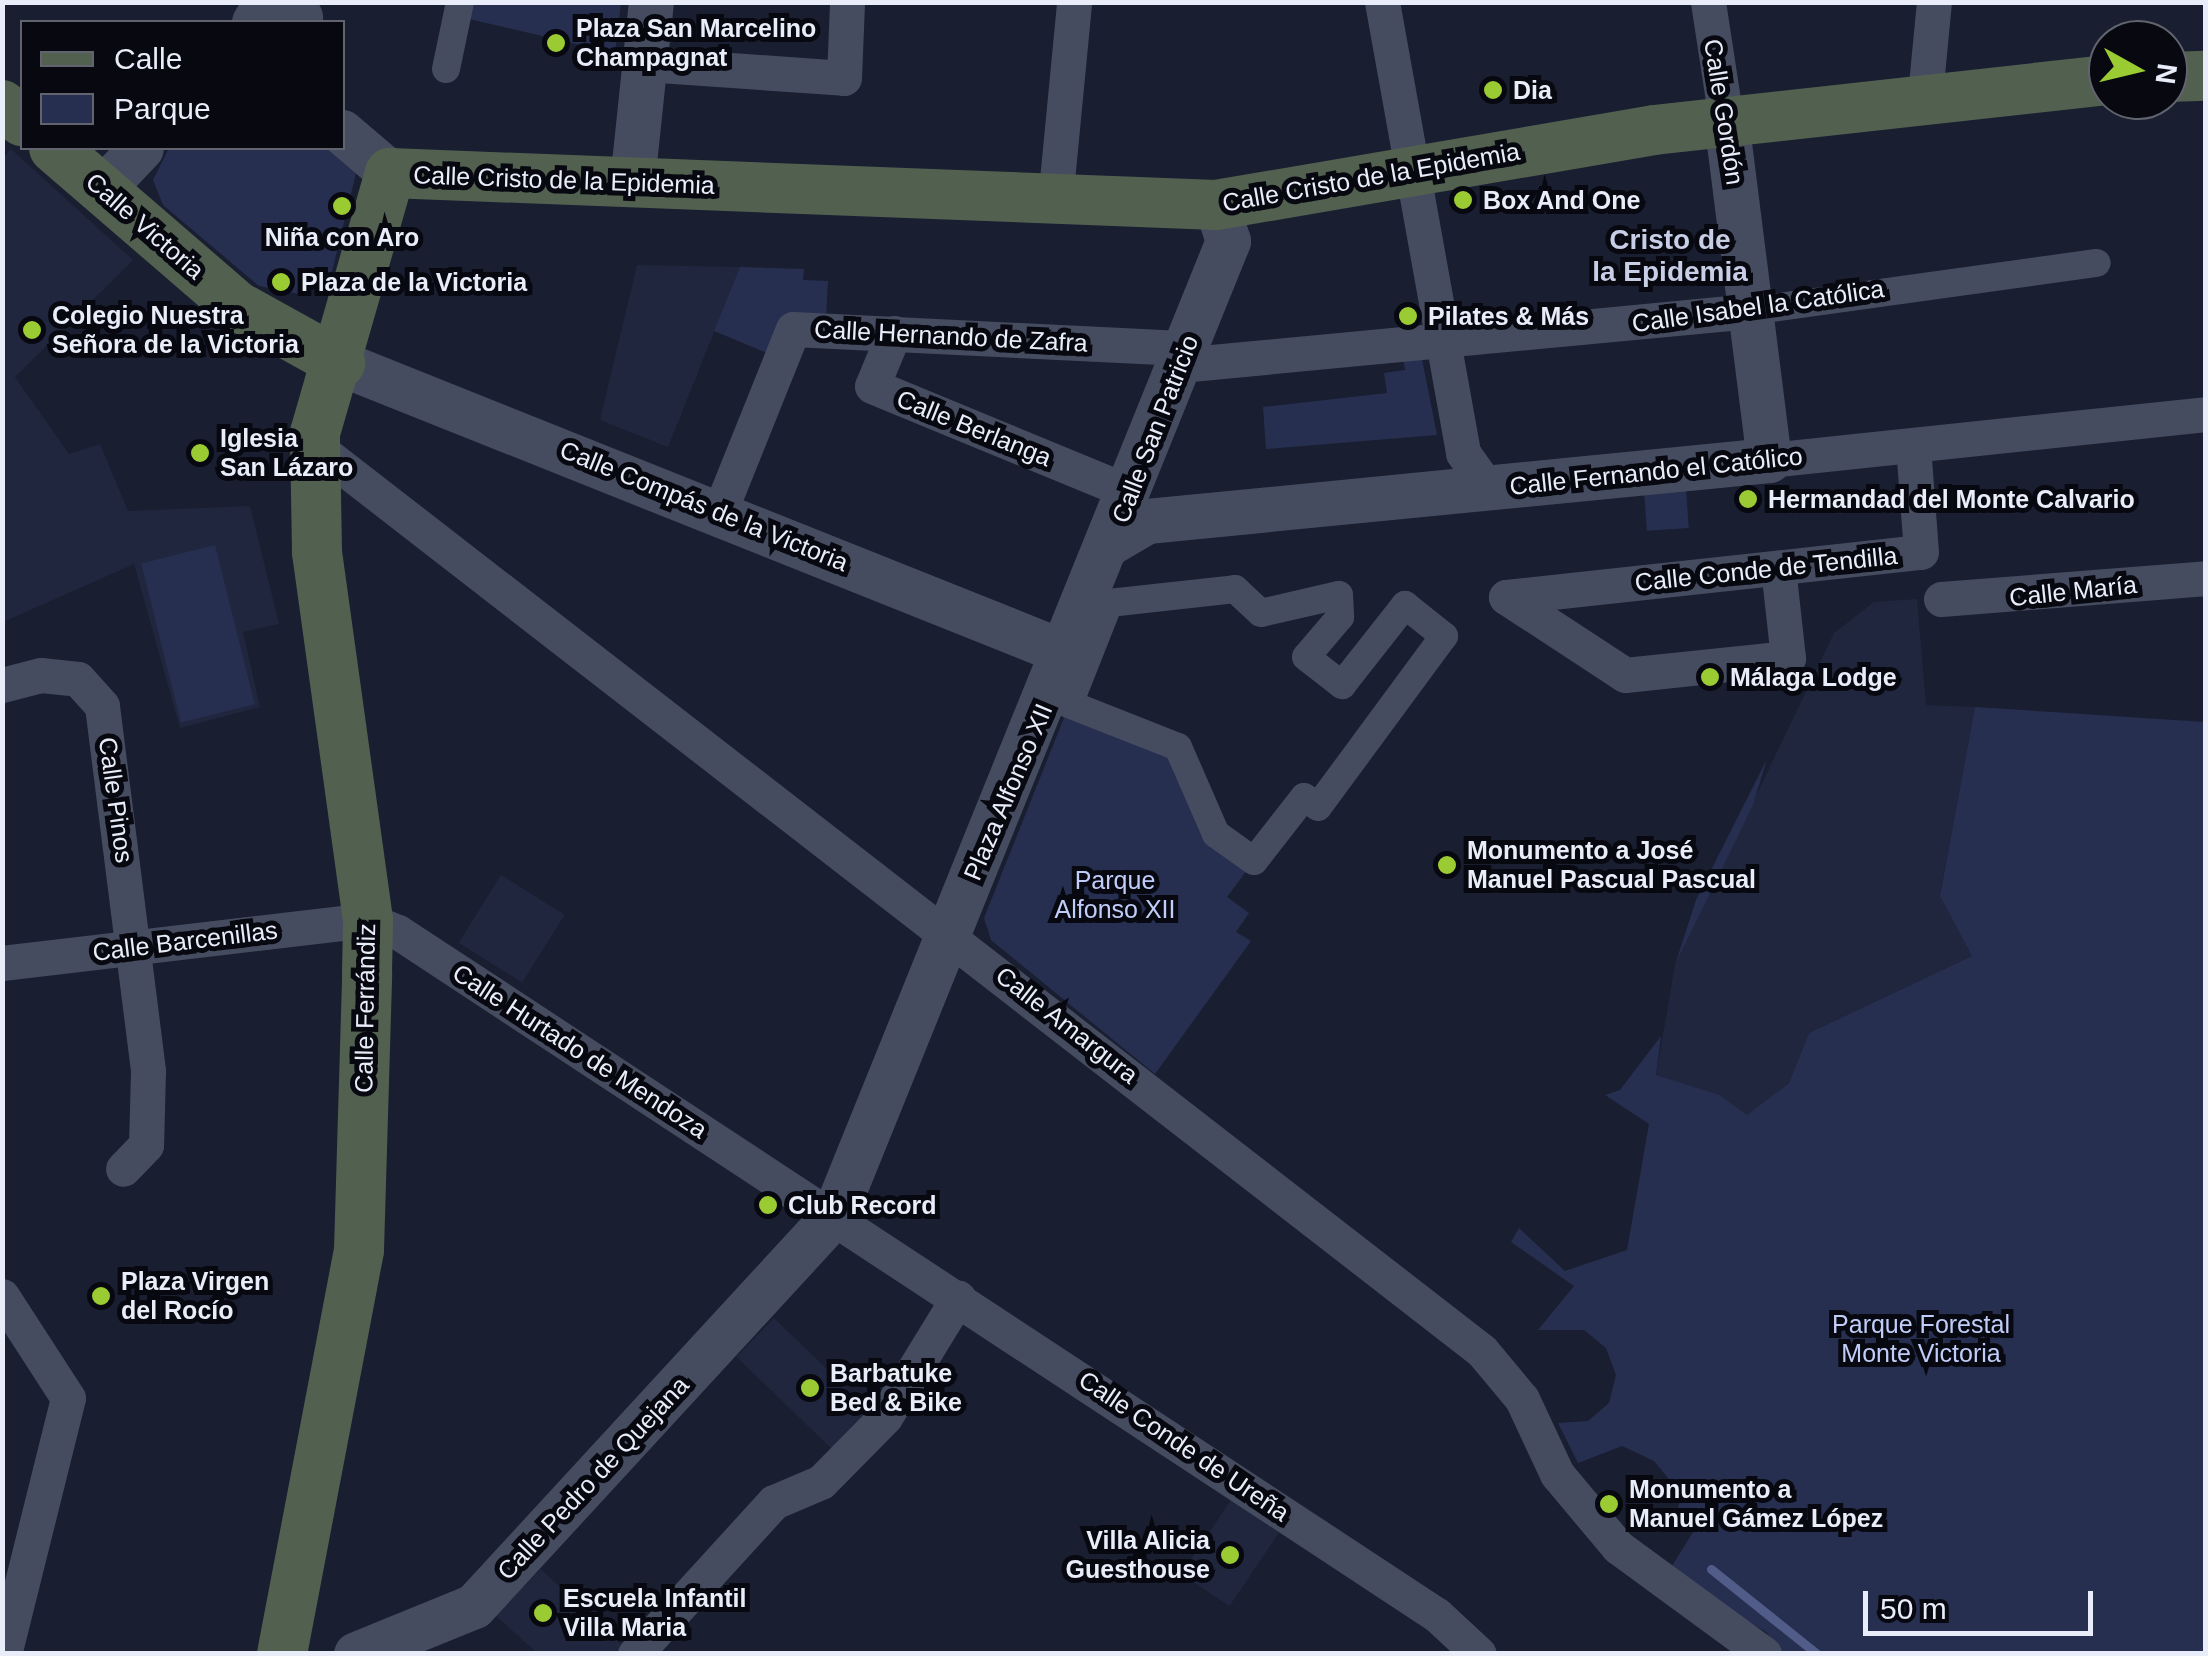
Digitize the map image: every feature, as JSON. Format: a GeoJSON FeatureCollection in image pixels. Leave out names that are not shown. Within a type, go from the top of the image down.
{"type":"FeatureCollection","features":[{"type":"Feature","properties":{"kind":"main road","name":"Calle Cristo de la Epidemia"},"geometry":{"type":"LineString","coordinates":[[390,173],[1216,204],[1726,120],[1925,94],[2088,82]]}},
{"type":"Feature","properties":{"kind":"main road","name":"Calle Victoria"},"geometry":{"type":"LineString","coordinates":[[56,150],[236,306],[340,364]]}},
{"type":"Feature","properties":{"kind":"main road"},"geometry":{"type":"LineString","coordinates":[[340,364],[390,173]]}},
{"type":"Feature","properties":{"kind":"main road"},"geometry":{"type":"LineString","coordinates":[[236,306],[330,319],[360,294]]}},
{"type":"Feature","properties":{"kind":"main road"},"geometry":{"type":"LineString","coordinates":[[236,306],[295,371],[315,440]]}},
{"type":"Feature","properties":{"kind":"main road","name":"Calle Ferrándiz"},"geometry":{"type":"LineString","coordinates":[[292,1644],[359,1250],[368,920],[317,552],[315,440],[340,364]]}},
{"type":"Feature","properties":{"kind":"street"},"geometry":{"type":"LineString","coordinates":[[446,69],[460,2]]}},
{"type":"Feature","properties":{"kind":"street"},"geometry":{"type":"LineString","coordinates":[[632,182],[651,2]]}},
{"type":"Feature","properties":{"kind":"street"},"geometry":{"type":"LineString","coordinates":[[645,64],[844,78],[847,2]]}},
{"type":"Feature","properties":{"kind":"street"},"geometry":{"type":"LineString","coordinates":[[1055,200],[1074,2]]}},
{"type":"Feature","properties":{"kind":"street"},"geometry":{"type":"LineString","coordinates":[[1382,2],[1463,452],[1488,488]]}},
{"type":"Feature","properties":{"kind":"street","name":"Calle Gordón"},"geometry":{"type":"LineString","coordinates":[[1708,2],[1769,460]]}},
{"type":"Feature","properties":{"kind":"street"},"geometry":{"type":"LineString","coordinates":[[1925,94],[1934,2]]}},
{"type":"Feature","properties":{"kind":"street"},"geometry":{"type":"LineString","coordinates":[[345,135],[390,173]]}},
{"type":"Feature","properties":{"kind":"street"},"geometry":{"type":"LineString","coordinates":[[104,188],[139,150]]}},
{"type":"Feature","properties":{"kind":"street","name":"Calle San Patricio"},"geometry":{"type":"LineString","coordinates":[[1066,652],[1228,241],[1216,204]]}},
{"type":"Feature","properties":{"kind":"street","name":"Calle Isabel la Católica"},"geometry":{"type":"LineString","coordinates":[[1184,356],[1750,311],[2097,263]]}},
{"type":"Feature","properties":{"kind":"street","name":"Calle Hernando de Zafra"},"geometry":{"type":"LineString","coordinates":[[719,513],[794,328],[1184,356]]}},
{"type":"Feature","properties":{"kind":"street","name":"Calle Berlanga"},"geometry":{"type":"LineString","coordinates":[[894,333],[872,386],[1129,492]]}},
{"type":"Feature","properties":{"kind":"street","name":"Calle Compás de la Victoria"},"geometry":{"type":"LineString","coordinates":[[340,364],[1066,652]]}},
{"type":"Feature","properties":{"kind":"street","name":"Calle Fernando el Católico"},"geometry":{"type":"LineString","coordinates":[[1111,542],[1147,521],[2206,414]]}},
{"type":"Feature","properties":{"kind":"street","name":"Calle Amargura"},"geometry":{"type":"LineString","coordinates":[[315,440],[1482,1350],[1522,1398],[1557,1474],[1618,1547],[1764,1654]]}},
{"type":"Feature","properties":{"kind":"street","name":"Calle Conde de Tendilla"},"geometry":{"type":"LineString","coordinates":[[1778,568],[1788,658],[1625,676],[1506,597],[1921,552],[1912,446]]}},
{"type":"Feature","properties":{"kind":"street","name":"Calle María"},"geometry":{"type":"LineString","coordinates":[[1941,599],[2206,578]]}},
{"type":"Feature","properties":{"kind":"street"},"geometry":{"type":"LineString","coordinates":[[1235,588],[1261,613],[1339,595],[1340,617],[1306,657],[1342,685],[1405,605],[1444,636],[1318,807],[1304,796],[1254,861],[1216,834],[1178,747],[1069,704],[1109,603],[1235,588]]}},
{"type":"Feature","properties":{"kind":"street","name":"Plaza Alfonso XII"},"geometry":{"type":"LineString","coordinates":[[860,1167],[948,931],[1066,652]]}},
{"type":"Feature","properties":{"kind":"street","name":"Calle Pinos"},"geometry":{"type":"LineString","coordinates":[[2,685],[41,675],[78,679],[102,706],[137,946]]}},
{"type":"Feature","properties":{"kind":"street","name":"Calle Barcenillas"},"geometry":{"type":"LineString","coordinates":[[2,962],[368,920]]}},
{"type":"Feature","properties":{"kind":"street","name":"Calle Hurtado de Mendoza"},"geometry":{"type":"LineString","coordinates":[[368,920],[834,1215]]}},
{"type":"Feature","properties":{"kind":"street"},"geometry":{"type":"LineString","coordinates":[[122,1170],[146,1145],[137,946]]}},
{"type":"Feature","properties":{"kind":"street","name":"Calle Pedro de Quejana"},"geometry":{"type":"LineString","coordinates":[[356,1654],[474,1606],[799,1257],[834,1215],[860,1167]]}},
{"type":"Feature","properties":{"kind":"street","name":"Calle Conde de Ureña"},"geometry":{"type":"LineString","coordinates":[[834,1215],[1437,1615],[1479,1654]]}},
{"type":"Feature","properties":{"kind":"street"},"geometry":{"type":"LineString","coordinates":[[2,1296],[68,1398],[4,1654]]}},
{"type":"Feature","properties":{"kind":"street"},"geometry":{"type":"LineString","coordinates":[[635,1654],[774,1502],[820,1482],[885,1417],[958,1298]]}},
{"type":"Feature","properties":{"kind":"shaded area"},"geometry":{"type":"Polygon","coordinates":[[[11,149],[133,260],[15,377],[69,454],[100,444],[128,511],[250,506],[279,624],[243,632],[260,707],[180,728],[134,564],[3,622],[2,159],[11,149]]]}},
{"type":"Feature","properties":{"kind":"shaded area"},"geometry":{"type":"Polygon","coordinates":[[[637,265],[740,267],[668,447],[600,420],[637,265]]]}},
{"type":"Feature","properties":{"kind":"shaded area"},"geometry":{"type":"Polygon","coordinates":[[[1917,599],[1926,705],[1975,707],[1940,895],[1972,956],[1809,1033],[1789,1083],[1747,1115],[1720,1095],[1656,1075],[1675,965],[1834,633],[1874,602],[1917,599]]]}},
{"type":"Feature","properties":{"kind":"shaded area"},"geometry":{"type":"Polygon","coordinates":[[[501,875],[565,915],[522,983],[459,943],[501,875]]]}},
{"type":"Feature","properties":{"kind":"shaded area","name":"Barbatuke Bed & Bike"},"geometry":{"type":"Polygon","coordinates":[[[774,1318],[878,1418],[840,1457],[736,1357],[774,1318]]]}},
{"type":"Feature","properties":{"kind":"shaded area","name":"Villa Alicia Guesthouse"},"geometry":{"type":"Polygon","coordinates":[[[1231,1500],[1279,1532],[1229,1606],[1181,1574],[1231,1500]]]}},
{"type":"Feature","properties":{"kind":"shaded area","name":"Escuela Infantil Villa Maria"},"geometry":{"type":"Polygon","coordinates":[[[541,1569],[628,1651],[626,1654],[537,1653],[495,1615],[541,1569]]]}},
{"type":"Feature","properties":{"kind":"green space","name":"Plaza San Marcelino Champagnat"},"geometry":{"type":"Polygon","coordinates":[[[473,3],[621,3],[615,53],[469,19],[473,3]]]}},
{"type":"Feature","properties":{"kind":"green space"},"geometry":{"type":"Polygon","coordinates":[[[168,150],[340,150],[358,165],[331,276],[299,294],[259,286],[163,205],[153,180],[168,150]]]}},
{"type":"Feature","properties":{"kind":"green space"},"geometry":{"type":"Polygon","coordinates":[[[740,267],[804,269],[803,280],[828,281],[826,319],[772,355],[714,331],[740,267]]]}},
{"type":"Feature","properties":{"kind":"green space"},"geometry":{"type":"Polygon","coordinates":[[[1420,349],[1437,435],[1266,449],[1263,407],[1387,393],[1384,373],[1405,370],[1402,352],[1420,349]]]}},
{"type":"Feature","properties":{"kind":"green space"},"geometry":{"type":"Polygon","coordinates":[[[1686,489],[1689,528],[1647,531],[1644,492],[1686,489]]]}},
{"type":"Feature","properties":{"kind":"green space"},"geometry":{"type":"Polygon","coordinates":[[[215,545],[255,704],[181,723],[141,563],[215,545]]]}},
{"type":"Feature","properties":{"kind":"green space","name":"Parque Forestal Monte Victoria"},"geometry":{"type":"Polygon","coordinates":[[[1975,707],[2205,722],[2205,1653],[1783,1653],[1766,1632],[1667,1574],[1695,1529],[1676,1513],[1682,1495],[1654,1461],[1622,1446],[1578,1463],[1558,1423],[1588,1421],[1609,1403],[1616,1375],[1606,1348],[1584,1330],[1538,1330],[1574,1286],[1511,1242],[1519,1228],[1565,1271],[1627,1250],[1649,1124],[1605,1095],[1620,1090],[1661,1036],[1656,1075],[1720,1095],[1747,1115],[1789,1083],[1809,1033],[1972,956],[1940,896],[1975,707]]]}},
{"type":"Feature","properties":{"kind":"green space","name":"Parque Alfonso XII"},"geometry":{"type":"Polygon","coordinates":[[[1083,714],[1178,747],[1211,818],[1254,861],[1227,897],[1249,913],[1236,932],[1251,941],[1155,1074],[991,940],[984,918],[1064,718],[1083,714]]]}},
{"type":"Feature","properties":{"kind":"green space"},"geometry":{"type":"Polygon","coordinates":[[[1767,759],[1753,805],[1675,965],[1696,900],[1767,759]]]}},
{"type":"Feature","properties":{"kind":"waterway"},"geometry":{"type":"LineString","coordinates":[[1711,1569],[1817,1654]]}},
{"type":"Feature","properties":{"kind":"place","name":"Plaza San Marcelino Champagnat"},"geometry":{"type":"Point","coordinates":[556,43]}},
{"type":"Feature","properties":{"kind":"place","name":"Dia"},"geometry":{"type":"Point","coordinates":[1493,90]}},
{"type":"Feature","properties":{"kind":"place","name":"Box And One"},"geometry":{"type":"Point","coordinates":[1463,200]}},
{"type":"Feature","properties":{"kind":"place","name":"Niña con Aro"},"geometry":{"type":"Point","coordinates":[342,206]}},
{"type":"Feature","properties":{"kind":"place","name":"Plaza de la Victoria"},"geometry":{"type":"Point","coordinates":[281,282]}},
{"type":"Feature","properties":{"kind":"place","name":"Pilates & Más"},"geometry":{"type":"Point","coordinates":[1408,316]}},
{"type":"Feature","properties":{"kind":"place","name":"Colegio Nuestra Señora de la Victoria"},"geometry":{"type":"Point","coordinates":[32,330]}},
{"type":"Feature","properties":{"kind":"place","name":"Iglesia San Lázaro"},"geometry":{"type":"Point","coordinates":[200,453]}},
{"type":"Feature","properties":{"kind":"place","name":"Hermandad del Monte Calvario"},"geometry":{"type":"Point","coordinates":[1748,499]}},
{"type":"Feature","properties":{"kind":"place","name":"Málaga Lodge"},"geometry":{"type":"Point","coordinates":[1710,677]}},
{"type":"Feature","properties":{"kind":"place","name":"Monumento a José Manuel Pascual Pascual"},"geometry":{"type":"Point","coordinates":[1447,865]}},
{"type":"Feature","properties":{"kind":"place","name":"Club Record"},"geometry":{"type":"Point","coordinates":[768,1205]}},
{"type":"Feature","properties":{"kind":"place","name":"Plaza Virgen del Rocío"},"geometry":{"type":"Point","coordinates":[101,1296]}},
{"type":"Feature","properties":{"kind":"place","name":"Barbatuke Bed & Bike"},"geometry":{"type":"Point","coordinates":[810,1388]}},
{"type":"Feature","properties":{"kind":"place","name":"Monumento a Manuel Gámez López"},"geometry":{"type":"Point","coordinates":[1609,1504]}},
{"type":"Feature","properties":{"kind":"place","name":"Villa Alicia Guesthouse"},"geometry":{"type":"Point","coordinates":[1230,1555]}},
{"type":"Feature","properties":{"kind":"place","name":"Escuela Infantil Villa Maria"},"geometry":{"type":"Point","coordinates":[543,1613]}},
{"type":"Feature","properties":{"kind":"district","name":"Cristo de la Epidemia"},"geometry":{"type":"Point","coordinates":[1670,256]}}]}
